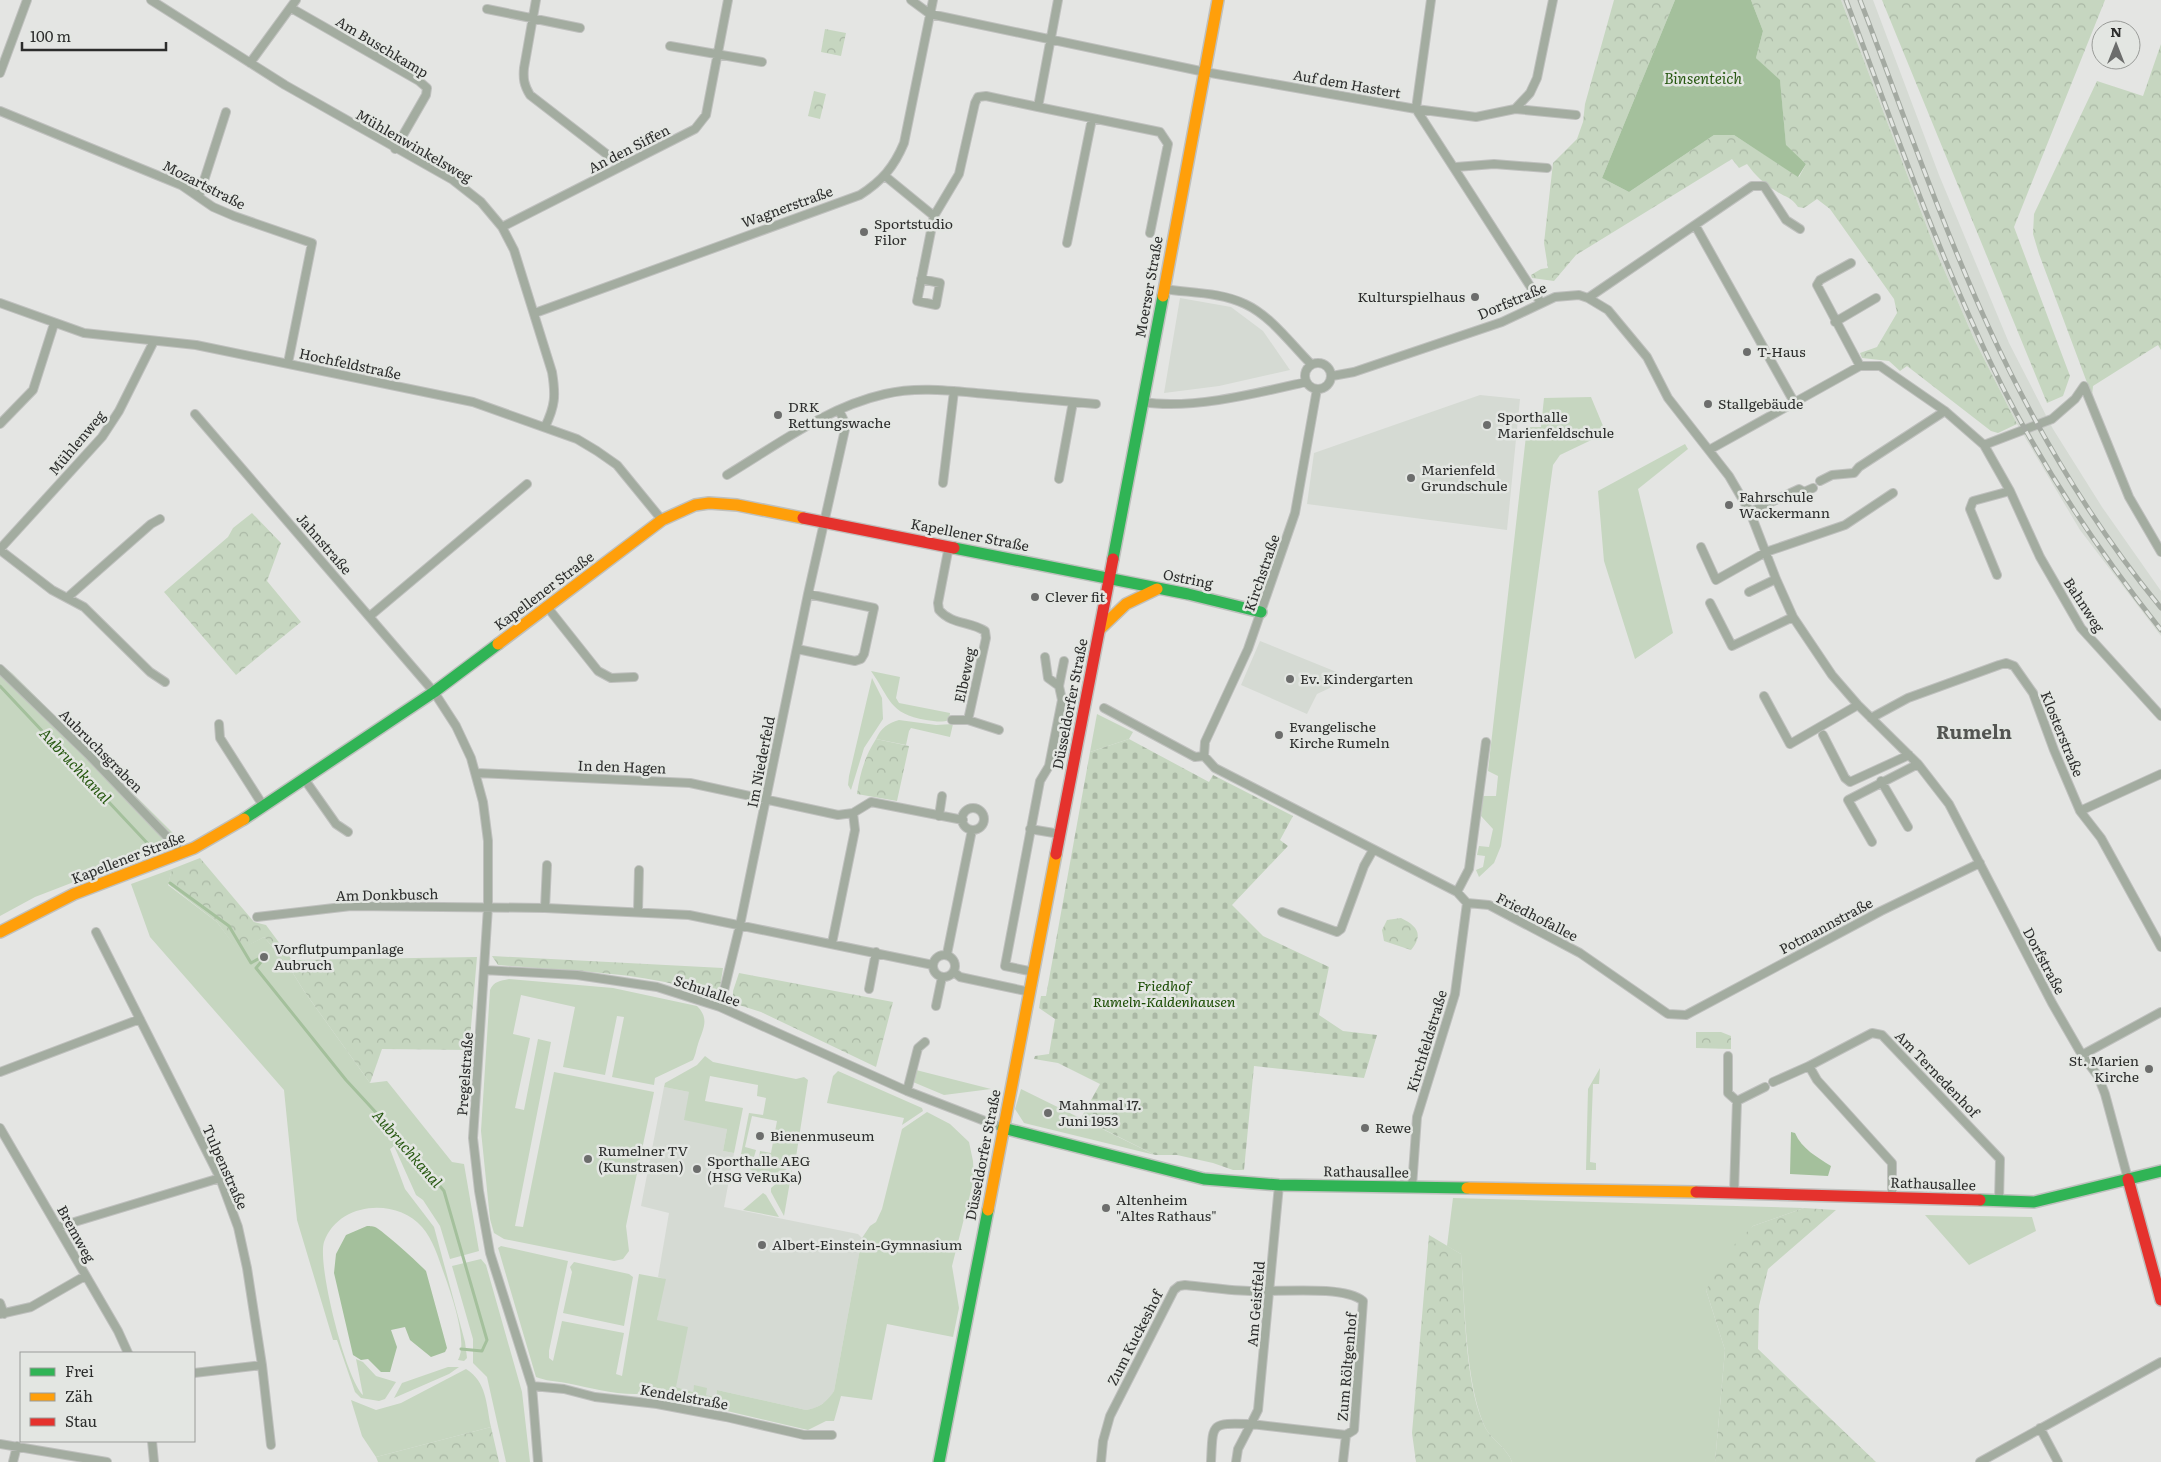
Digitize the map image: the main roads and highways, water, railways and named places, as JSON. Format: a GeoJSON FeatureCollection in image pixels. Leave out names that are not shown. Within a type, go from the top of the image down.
{"type":"FeatureCollection","features":[{"type":"Feature","properties":{"kind":"main road","name":"Moerser Straße"},"geometry":{"type":"LineString","coordinates":[[1109,579],[1218,0]]}},
{"type":"Feature","properties":{"kind":"main road","name":"Kapellener Straße"},"geometry":{"type":"LineString","coordinates":[[0,932],[41,909],[199,847],[264,807],[434,692],[548,608],[662,520],[678,511],[709,503],[738,505],[1109,579]]}},
{"type":"Feature","properties":{"kind":"main road","name":"Ostring"},"geometry":{"type":"LineString","coordinates":[[1109,579],[1248,607],[1261,612]]}},
{"type":"Feature","properties":{"kind":"main road","name":"Düsseldorfer Straße"},"geometry":{"type":"LineString","coordinates":[[939,1462],[1109,579]]}},
{"type":"Feature","properties":{"kind":"main road"},"geometry":{"type":"LineString","coordinates":[[1099,630],[1115,612],[1131,599],[1158,589]]}},
{"type":"Feature","properties":{"kind":"main road","name":"Rathausallee"},"geometry":{"type":"LineString","coordinates":[[1003,1128],[1204,1179],[1279,1185],[1734,1193],[2034,1202],[2161,1170]]}},
{"type":"Feature","properties":{"kind":"main road"},"geometry":{"type":"LineString","coordinates":[[2128,1179],[2158,1277],[2161,1300]]}},
{"type":"Feature","properties":{"kind":"water","name":"Binsenteich"},"geometry":{"type":"Polygon","coordinates":[[[1675,0],[1751,0],[1763,31],[1756,58],[1780,80],[1786,145],[1806,164],[1798,177],[1734,135],[1714,135],[1629,192],[1602,178],[1675,0]]]}},
{"type":"Feature","properties":{"kind":"water"},"geometry":{"type":"Polygon","coordinates":[[[1791,1132],[1795,1133],[1810,1152],[1831,1166],[1828,1176],[1790,1174],[1791,1132]]]}},
{"type":"Feature","properties":{"kind":"water"},"geometry":{"type":"Polygon","coordinates":[[[367,1226],[379,1229],[426,1271],[447,1348],[445,1352],[431,1357],[410,1340],[405,1327],[391,1330],[397,1347],[390,1372],[381,1372],[368,1359],[361,1360],[353,1355],[334,1273],[336,1254],[346,1235],[367,1226]]]}},
{"type":"Feature","properties":{"kind":"waterway","name":"Aubruchkanal"},"geometry":{"type":"LineString","coordinates":[[0,686],[150,846]]}},
{"type":"Feature","properties":{"kind":"waterway","name":"Aubruchkanal"},"geometry":{"type":"LineString","coordinates":[[170,883],[229,926],[251,963],[258,959]]}},
{"type":"Feature","properties":{"kind":"waterway","name":"Aubruchkanal"},"geometry":{"type":"LineString","coordinates":[[261,962],[256,968],[346,1080],[405,1144],[444,1191],[487,1340],[482,1351],[461,1349]]}},
{"type":"Feature","properties":{"kind":"railway"},"geometry":{"type":"LineString","coordinates":[[1846,0],[1908,167],[1958,290],[1994,371],[2014,410],[2059,486],[2108,560],[2161,630]]}},
{"type":"Feature","properties":{"kind":"railway"},"geometry":{"type":"LineString","coordinates":[[1860,0],[1954,247],[2006,365],[2045,438],[2088,508],[2111,543],[2161,608]]}},
{"type":"Feature","properties":{"kind":"place","name":"Sportstudio Filor"},"geometry":{"type":"Point","coordinates":[864,232]}},
{"type":"Feature","properties":{"kind":"place","name":"Kulturspielhaus"},"geometry":{"type":"Point","coordinates":[1475,297]}},
{"type":"Feature","properties":{"kind":"place","name":"T-Haus"},"geometry":{"type":"Point","coordinates":[1747,352]}},
{"type":"Feature","properties":{"kind":"place","name":"Stallgebäude"},"geometry":{"type":"Point","coordinates":[1708,404]}},
{"type":"Feature","properties":{"kind":"place","name":"DRK Rettungswache"},"geometry":{"type":"Point","coordinates":[778,415]}},
{"type":"Feature","properties":{"kind":"place","name":"Sporthalle Marienfeldschule"},"geometry":{"type":"Point","coordinates":[1487,425]}},
{"type":"Feature","properties":{"kind":"place","name":"Marienfeld Grundschule"},"geometry":{"type":"Point","coordinates":[1411,478]}},
{"type":"Feature","properties":{"kind":"place","name":"Fahrschule Wackermann"},"geometry":{"type":"Point","coordinates":[1729,505]}},
{"type":"Feature","properties":{"kind":"place","name":"Clever fit"},"geometry":{"type":"Point","coordinates":[1035,597]}},
{"type":"Feature","properties":{"kind":"place","name":"Ev. Kindergarten"},"geometry":{"type":"Point","coordinates":[1290,679]}},
{"type":"Feature","properties":{"kind":"place","name":"Evangelische Kirche Rumeln"},"geometry":{"type":"Point","coordinates":[1279,735]}},
{"type":"Feature","properties":{"kind":"place","name":"Vorflutpumpanlage Aubruch"},"geometry":{"type":"Point","coordinates":[264,957]}},
{"type":"Feature","properties":{"kind":"place","name":"St. Marien Kirche"},"geometry":{"type":"Point","coordinates":[2149,1069]}},
{"type":"Feature","properties":{"kind":"place","name":"Mahnmal 17. Juni 1953"},"geometry":{"type":"Point","coordinates":[1048,1113]}},
{"type":"Feature","properties":{"kind":"place","name":"Rewe"},"geometry":{"type":"Point","coordinates":[1365,1128]}},
{"type":"Feature","properties":{"kind":"place","name":"Bienenmuseum"},"geometry":{"type":"Point","coordinates":[760,1136]}},
{"type":"Feature","properties":{"kind":"place","name":"Rumelner TV (Kunstrasen)"},"geometry":{"type":"Point","coordinates":[588,1159]}},
{"type":"Feature","properties":{"kind":"place","name":"Sporthalle AEG (HSG VeRuKa)"},"geometry":{"type":"Point","coordinates":[697,1169]}},
{"type":"Feature","properties":{"kind":"place","name":"Altenheim \"Altes Rathaus\""},"geometry":{"type":"Point","coordinates":[1106,1208]}},
{"type":"Feature","properties":{"kind":"place","name":"Albert-Einstein-Gymnasium"},"geometry":{"type":"Point","coordinates":[762,1245]}},
{"type":"Feature","properties":{"kind":"district","name":"Rumeln"},"geometry":{"type":"Point","coordinates":[1974,732]}},
{"type":"Feature","properties":{"kind":"park label","name":"Friedhof Rumeln-Kaldenhausen"},"geometry":{"type":"Point","coordinates":[1164,994]}}]}
